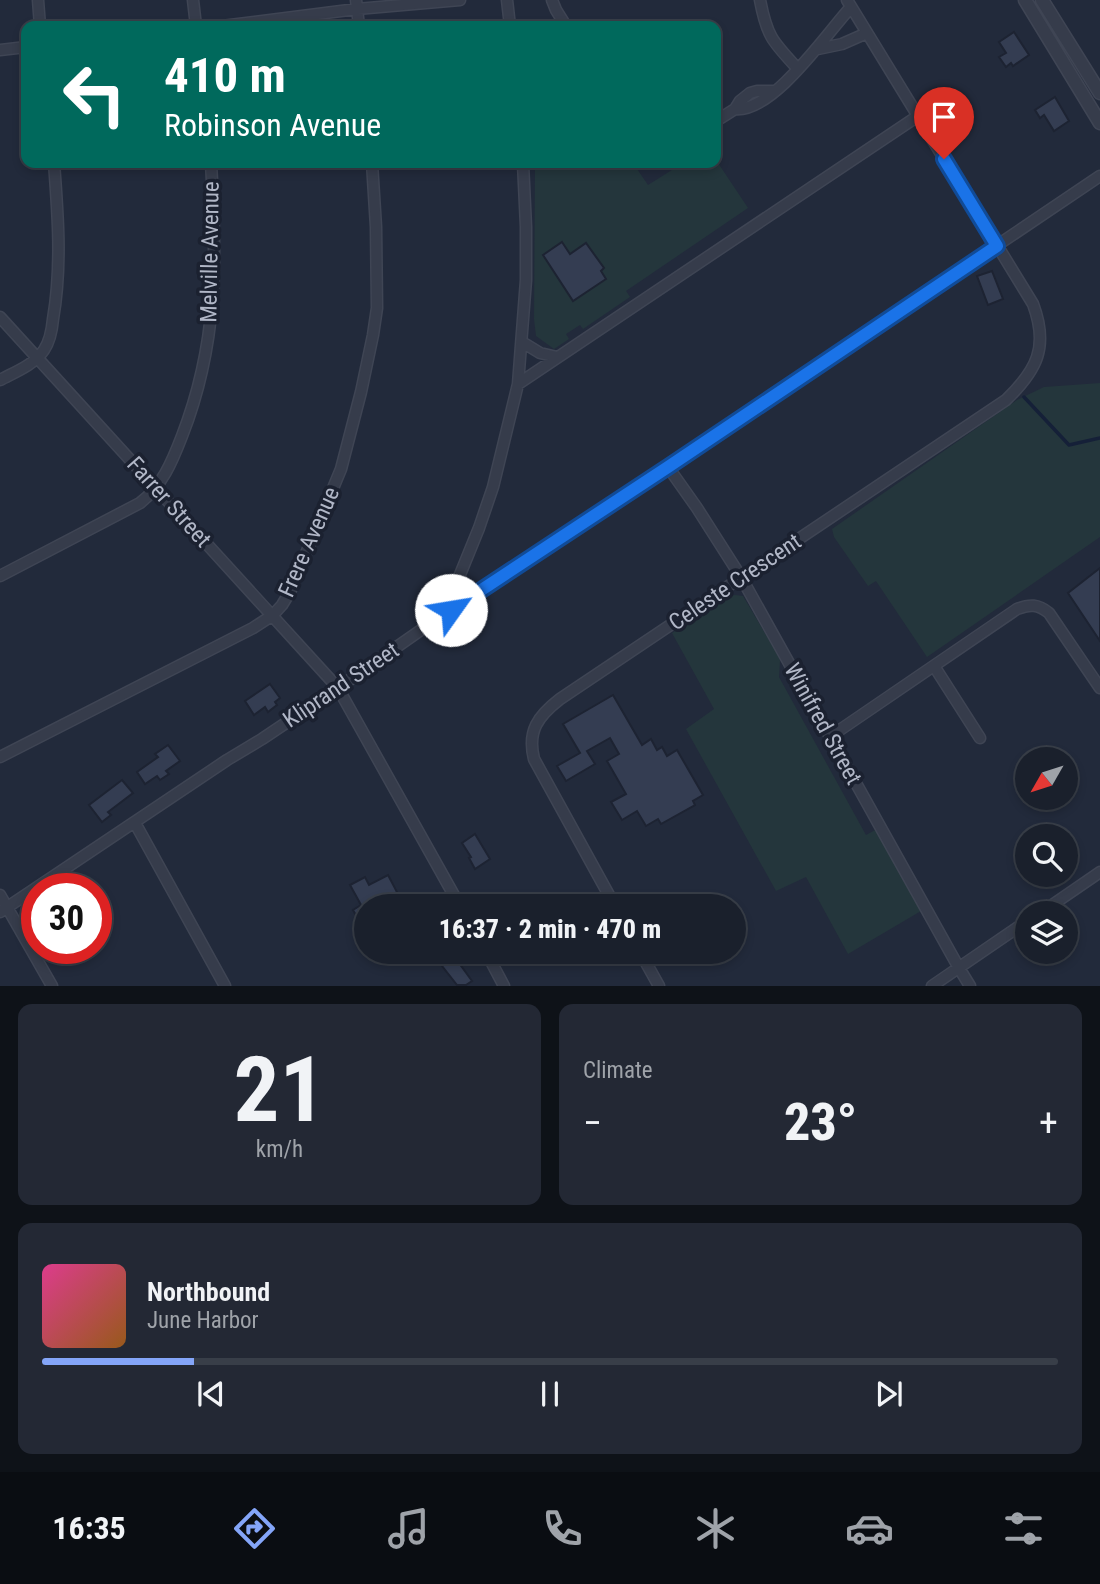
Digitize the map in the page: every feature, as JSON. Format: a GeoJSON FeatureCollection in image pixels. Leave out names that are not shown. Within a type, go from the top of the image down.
{"type":"FeatureCollection","features":[{"type":"Feature","properties":{"kind":"street"},"geometry":{"type":"LineString","coordinates":[[38,0],[40,21]]}},
{"type":"Feature","properties":{"kind":"street"},"geometry":{"type":"LineString","coordinates":[[193,0],[195,21]]}},
{"type":"Feature","properties":{"kind":"street"},"geometry":{"type":"LineString","coordinates":[[254,21],[357,5],[460,0]]}},
{"type":"Feature","properties":{"kind":"street"},"geometry":{"type":"LineString","coordinates":[[507,0],[509,21]]}},
{"type":"Feature","properties":{"kind":"street"},"geometry":{"type":"LineString","coordinates":[[552,0],[563,21]]}},
{"type":"Feature","properties":{"kind":"street"},"geometry":{"type":"LineString","coordinates":[[760,0],[769,36],[798,69]]}},
{"type":"Feature","properties":{"kind":"street"},"geometry":{"type":"LineString","coordinates":[[1025,0],[1100,123]]}},
{"type":"Feature","properties":{"kind":"street"},"geometry":{"type":"LineString","coordinates":[[721,118],[735,109],[750,93],[757,90],[774,91],[818,48],[849,3]]}},
{"type":"Feature","properties":{"kind":"street","name":"Celeste Crescent"},"geometry":{"type":"LineString","coordinates":[[608,894],[534,759],[531,743],[537,722],[544,713],[560,699],[1006,400],[1024,383],[1039,353],[1037,314],[849,3]]}},
{"type":"Feature","properties":{"kind":"street"},"geometry":{"type":"LineString","coordinates":[[1036,18],[1045,6],[1100,93]]}},
{"type":"Feature","properties":{"kind":"street"},"geometry":{"type":"LineString","coordinates":[[818,48],[842,44],[867,33]]}},
{"type":"Feature","properties":{"kind":"street"},"geometry":{"type":"LineString","coordinates":[[0,50],[21,48]]}},
{"type":"Feature","properties":{"kind":"street"},"geometry":{"type":"LineString","coordinates":[[518,384],[918,116]]}},
{"type":"Feature","properties":{"kind":"street"},"geometry":{"type":"LineString","coordinates":[[0,380],[37,358],[48,342],[59,278],[54,168]]}},
{"type":"Feature","properties":{"kind":"street","name":"Melville Avenue"},"geometry":{"type":"LineString","coordinates":[[0,576],[140,503],[157,488],[167,470],[201,376],[209,334],[214,278],[211,168]]}},
{"type":"Feature","properties":{"kind":"street","name":"Frere Avenue"},"geometry":{"type":"LineString","coordinates":[[0,757],[253,628],[282,606],[341,469],[373,335],[377,308],[372,168]]}},
{"type":"Feature","properties":{"kind":"street"},"geometry":{"type":"LineString","coordinates":[[451,610],[457,582],[493,487],[518,384],[526,280],[523,168]]}},
{"type":"Feature","properties":{"kind":"street","name":"Kliprand Street"},"geometry":{"type":"LineString","coordinates":[[4,910],[1100,176]]}},
{"type":"Feature","properties":{"kind":"street","name":"Farrer Street"},"geometry":{"type":"LineString","coordinates":[[0,317],[338,688],[453,894]]}},
{"type":"Feature","properties":{"kind":"street"},"geometry":{"type":"LineString","coordinates":[[522,342],[540,353],[558,357]]}},
{"type":"Feature","properties":{"kind":"street","name":"Winifred Street"},"geometry":{"type":"LineString","coordinates":[[668,467],[741,577],[970,985]]}},
{"type":"Feature","properties":{"kind":"street"},"geometry":{"type":"LineString","coordinates":[[831,736],[1017,609],[1032,605],[1049,613],[1100,688]]}},
{"type":"Feature","properties":{"kind":"street"},"geometry":{"type":"LineString","coordinates":[[934,666],[981,738]]}},
{"type":"Feature","properties":{"kind":"street"},"geometry":{"type":"LineString","coordinates":[[135,823],[225,985]]}},
{"type":"Feature","properties":{"kind":"street"},"geometry":{"type":"LineString","coordinates":[[1058,901],[1100,872]]}},
{"type":"Feature","properties":{"kind":"street"},"geometry":{"type":"LineString","coordinates":[[0,895],[4,910],[52,985]]}},
{"type":"Feature","properties":{"kind":"street"},"geometry":{"type":"LineString","coordinates":[[932,985],[1015,930]]}},
{"type":"Feature","properties":{"kind":"street"},"geometry":{"type":"LineString","coordinates":[[492,964],[504,985]]}},
{"type":"Feature","properties":{"kind":"street"},"geometry":{"type":"LineString","coordinates":[[647,964],[659,985]]}},
{"type":"Feature","properties":{"kind":"shaded area"},"geometry":{"type":"Polygon","coordinates":[[[535,168],[636,168],[648,185],[675,168],[721,168],[748,208],[626,291],[630,297],[583,329],[580,325],[566,334],[569,339],[554,349],[536,336],[534,319],[535,168]]]}},
{"type":"Feature","properties":{"kind":"shaded area"},"geometry":{"type":"Polygon","coordinates":[[[1100,383],[1100,537],[927,657],[876,581],[868,586],[834,537],[832,529],[1017,400],[1044,387],[1100,383]]]}},
{"type":"Feature","properties":{"kind":"shaded area"},"geometry":{"type":"Polygon","coordinates":[[[743,596],[778,655],[779,677],[866,835],[877,829],[921,911],[848,954],[806,877],[776,891],[686,729],[714,709],[672,633],[726,597],[743,596]]]}},
{"type":"Feature","properties":{"kind":"building"},"geometry":{"type":"Polygon","coordinates":[[[1014,32],[1029,55],[1013,66],[1011,63],[1006,67],[999,57],[1006,53],[999,42],[1014,32]]]}},
{"type":"Feature","properties":{"kind":"building"},"geometry":{"type":"Polygon","coordinates":[[[1055,97],[1069,121],[1054,131],[1044,115],[1040,118],[1035,110],[1055,97]]]}},
{"type":"Feature","properties":{"kind":"building"},"geometry":{"type":"Polygon","coordinates":[[[562,242],[570,254],[586,243],[604,268],[601,271],[606,279],[573,301],[543,255],[562,242]]]}},
{"type":"Feature","properties":{"kind":"building"},"geometry":{"type":"Polygon","coordinates":[[[992,271],[1003,299],[988,305],[977,276],[992,271]]]}},
{"type":"Feature","properties":{"kind":"building"},"geometry":{"type":"Polygon","coordinates":[[[1100,568],[1100,641],[1068,593],[1100,568]]]}},
{"type":"Feature","properties":{"kind":"building"},"geometry":{"type":"Polygon","coordinates":[[[270,684],[280,698],[275,702],[277,705],[268,712],[265,707],[254,715],[245,701],[270,684]]]}},
{"type":"Feature","properties":{"kind":"building"},"geometry":{"type":"Polygon","coordinates":[[[613,695],[642,745],[651,739],[657,750],[662,747],[667,756],[677,750],[703,795],[693,801],[695,805],[661,824],[658,819],[646,826],[637,811],[622,820],[611,802],[626,794],[607,761],[619,754],[610,738],[587,751],[595,764],[566,781],[557,766],[580,753],[563,724],[613,695]]]}},
{"type":"Feature","properties":{"kind":"building"},"geometry":{"type":"Polygon","coordinates":[[[168,745],[180,761],[166,771],[169,774],[160,780],[157,776],[145,784],[137,772],[158,757],[155,754],[168,745]]]}},
{"type":"Feature","properties":{"kind":"building"},"geometry":{"type":"Polygon","coordinates":[[[122,780],[133,793],[108,812],[111,815],[102,822],[89,805],[122,780]]]}},
{"type":"Feature","properties":{"kind":"building"},"geometry":{"type":"Polygon","coordinates":[[[475,834],[490,859],[475,869],[462,843],[475,834]]]}},
{"type":"Feature","properties":{"kind":"building"},"geometry":{"type":"Polygon","coordinates":[[[388,875],[397,892],[355,894],[350,885],[365,877],[369,885],[388,875]]]}},
{"type":"Feature","properties":{"kind":"building"},"geometry":{"type":"Polygon","coordinates":[[[440,964],[460,964],[472,981],[466,985],[457,985],[440,964]]]}},
{"type":"Feature","properties":{"kind":"waterway"},"geometry":{"type":"LineString","coordinates":[[1024,397],[1069,445],[1100,438]]}},
{"type":"Feature","properties":{"kind":"route"},"geometry":{"type":"LineString","coordinates":[[451,610],[997,246],[944,159]]}}]}
